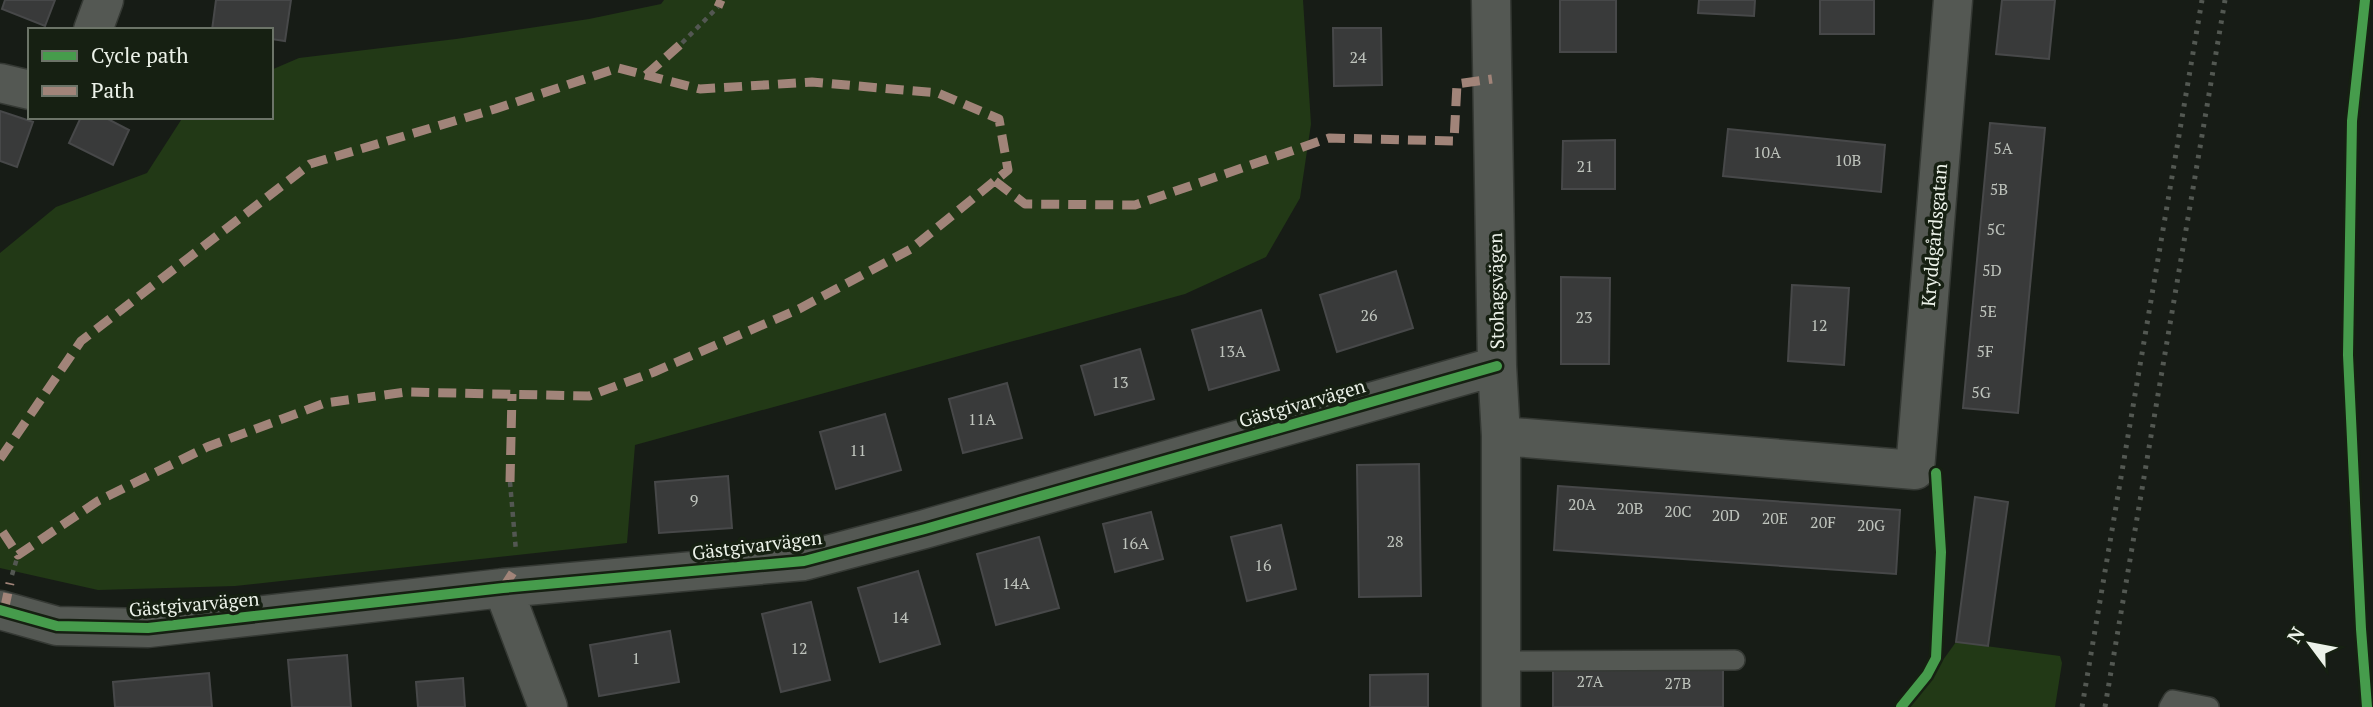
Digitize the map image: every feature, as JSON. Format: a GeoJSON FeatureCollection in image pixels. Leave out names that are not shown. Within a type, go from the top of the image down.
{"type":"FeatureCollection","features":[{"type":"Feature","properties":{"kind":"street"},"geometry":{"type":"LineString","coordinates":[[94,28],[104,0]]}},
{"type":"Feature","properties":{"kind":"street","name":"Stohagsvägen"},"geometry":{"type":"LineString","coordinates":[[1491,0],[1497,366],[1501,436],[1501,707]]}},
{"type":"Feature","properties":{"kind":"street","name":"Kryddgårdsgatan"},"geometry":{"type":"LineString","coordinates":[[1501,436],[1915,470],[1953,0]]}},
{"type":"Feature","properties":{"kind":"street"},"geometry":{"type":"LineString","coordinates":[[0,83],[28,90]]}},
{"type":"Feature","properties":{"kind":"street","name":"Gästgivarvägen"},"geometry":{"type":"LineString","coordinates":[[5,596],[57,626],[148,628],[510,571],[804,561],[1497,366]]}},
{"type":"Feature","properties":{"kind":"street"},"geometry":{"type":"LineString","coordinates":[[510,571],[548,707]]}},
{"type":"Feature","properties":{"kind":"lane"},"geometry":{"type":"LineString","coordinates":[[1501,661],[1735,660]]}},
{"type":"Feature","properties":{"kind":"lane"},"geometry":{"type":"LineString","coordinates":[[2169,707],[2173,701],[2209,707]]}},
{"type":"Feature","properties":{"kind":"path"},"geometry":{"type":"LineString","coordinates":[[682,43],[718,6]]}},
{"type":"Feature","properties":{"kind":"path"},"geometry":{"type":"LineString","coordinates":[[510,482],[510,571]]}},
{"type":"Feature","properties":{"kind":"path"},"geometry":{"type":"LineString","coordinates":[[5,596],[18,555]]}},
{"type":"Feature","properties":{"kind":"green space"},"geometry":{"type":"Polygon","coordinates":[[[664,0],[1303,0],[1311,124],[1300,198],[1266,257],[1185,294],[635,445],[627,543],[235,586],[98,590],[0,568],[0,253],[56,207],[147,173],[182,119],[273,119],[273,69],[299,58],[456,39],[589,19],[661,4],[664,0]]]}},
{"type":"Feature","properties":{"kind":"green space"},"geometry":{"type":"Polygon","coordinates":[[[1956,642],[2060,656],[2062,663],[2055,707],[1909,707],[1956,642]]]}},
{"type":"Feature","properties":{"kind":"building"},"geometry":{"type":"Polygon","coordinates":[[[5,0],[55,0],[45,26],[2,9],[5,0]]]}},
{"type":"Feature","properties":{"kind":"building"},"geometry":{"type":"Polygon","coordinates":[[[216,0],[291,0],[285,41],[273,39],[273,28],[212,28],[216,0]]]}},
{"type":"Feature","properties":{"kind":"building"},"geometry":{"type":"Polygon","coordinates":[[[1560,0],[1616,0],[1616,52],[1560,52],[1560,0]]]}},
{"type":"Feature","properties":{"kind":"building"},"geometry":{"type":"Polygon","coordinates":[[[1699,0],[1755,0],[1754,16],[1698,13],[1699,0]]]}},
{"type":"Feature","properties":{"kind":"building"},"geometry":{"type":"Polygon","coordinates":[[[1820,0],[1874,0],[1874,34],[1820,34],[1820,0]]]}},
{"type":"Feature","properties":{"kind":"building"},"geometry":{"type":"Polygon","coordinates":[[[2002,0],[2055,0],[2049,59],[1996,54],[2002,0]]]}},
{"type":"Feature","properties":{"kind":"building"},"geometry":{"type":"Polygon","coordinates":[[[1333,28],[1381,28],[1382,85],[1334,86],[1333,28]]]}},
{"type":"Feature","properties":{"kind":"building"},"geometry":{"type":"Polygon","coordinates":[[[0,111],[33,122],[17,167],[0,161],[0,111]]]}},
{"type":"Feature","properties":{"kind":"building"},"geometry":{"type":"Polygon","coordinates":[[[80,119],[108,119],[129,130],[113,165],[69,143],[80,119]]]}},
{"type":"Feature","properties":{"kind":"building"},"geometry":{"type":"Polygon","coordinates":[[[1990,123],[2045,128],[2018,413],[1963,408],[1990,123]]]}},
{"type":"Feature","properties":{"kind":"building"},"geometry":{"type":"Polygon","coordinates":[[[1728,129],[1885,145],[1881,192],[1723,176],[1728,129]]]}},
{"type":"Feature","properties":{"kind":"building"},"geometry":{"type":"Polygon","coordinates":[[[1615,140],[1615,189],[1562,189],[1563,141],[1615,140]]]}},
{"type":"Feature","properties":{"kind":"building"},"geometry":{"type":"Polygon","coordinates":[[[1396,271],[1413,328],[1337,352],[1320,295],[1396,271]]]}},
{"type":"Feature","properties":{"kind":"building"},"geometry":{"type":"Polygon","coordinates":[[[1561,277],[1610,278],[1609,364],[1561,364],[1561,277]]]}},
{"type":"Feature","properties":{"kind":"building"},"geometry":{"type":"Polygon","coordinates":[[[1792,285],[1849,288],[1844,365],[1788,361],[1792,285]]]}},
{"type":"Feature","properties":{"kind":"building"},"geometry":{"type":"Polygon","coordinates":[[[1261,310],[1279,370],[1209,390],[1192,330],[1261,310]]]}},
{"type":"Feature","properties":{"kind":"building"},"geometry":{"type":"Polygon","coordinates":[[[1140,349],[1154,399],[1095,415],[1081,366],[1140,349]]]}},
{"type":"Feature","properties":{"kind":"building"},"geometry":{"type":"Polygon","coordinates":[[[1007,383],[1022,438],[963,453],[949,399],[1007,383]]]}},
{"type":"Feature","properties":{"kind":"building"},"geometry":{"type":"Polygon","coordinates":[[[885,414],[901,470],[836,489],[820,432],[885,414]]]}},
{"type":"Feature","properties":{"kind":"building"},"geometry":{"type":"Polygon","coordinates":[[[1419,464],[1421,596],[1359,597],[1357,465],[1419,464]]]}},
{"type":"Feature","properties":{"kind":"building"},"geometry":{"type":"Polygon","coordinates":[[[728,476],[732,528],[659,533],[655,482],[728,476]]]}},
{"type":"Feature","properties":{"kind":"building"},"geometry":{"type":"Polygon","coordinates":[[[1558,486],[1900,510],[1896,574],[1554,550],[1558,486]]]}},
{"type":"Feature","properties":{"kind":"building"},"geometry":{"type":"Polygon","coordinates":[[[1975,497],[2008,502],[1988,646],[1956,642],[1975,497]]]}},
{"type":"Feature","properties":{"kind":"building"},"geometry":{"type":"Polygon","coordinates":[[[1151,512],[1163,559],[1115,572],[1103,524],[1151,512]]]}},
{"type":"Feature","properties":{"kind":"building"},"geometry":{"type":"Polygon","coordinates":[[[1281,525],[1296,589],[1247,601],[1231,537],[1281,525]]]}},
{"type":"Feature","properties":{"kind":"building"},"geometry":{"type":"Polygon","coordinates":[[[1039,537],[1059,608],[996,625],[977,554],[1039,537]]]}},
{"type":"Feature","properties":{"kind":"building"},"geometry":{"type":"Polygon","coordinates":[[[918,571],[940,644],[880,662],[858,588],[918,571]]]}},
{"type":"Feature","properties":{"kind":"building"},"geometry":{"type":"Polygon","coordinates":[[[811,602],[830,680],[781,692],[762,614],[811,602]]]}},
{"type":"Feature","properties":{"kind":"building"},"geometry":{"type":"Polygon","coordinates":[[[670,631],[679,682],[599,696],[590,645],[670,631]]]}},
{"type":"Feature","properties":{"kind":"building"},"geometry":{"type":"Polygon","coordinates":[[[347,655],[351,707],[292,707],[288,660],[347,655]]]}},
{"type":"Feature","properties":{"kind":"building"},"geometry":{"type":"Polygon","coordinates":[[[1723,669],[1723,707],[1553,707],[1553,670],[1723,669]]]}},
{"type":"Feature","properties":{"kind":"building"},"geometry":{"type":"Polygon","coordinates":[[[209,673],[212,707],[115,707],[113,682],[209,673]]]}},
{"type":"Feature","properties":{"kind":"building"},"geometry":{"type":"Polygon","coordinates":[[[1428,674],[1428,707],[1370,707],[1370,675],[1428,674]]]}},
{"type":"Feature","properties":{"kind":"building"},"geometry":{"type":"Polygon","coordinates":[[[463,678],[465,707],[418,707],[416,682],[463,678]]]}},
{"type":"Feature","properties":{"kind":"railway"},"geometry":{"type":"LineString","coordinates":[[2082,707],[2202,0]]}},
{"type":"Feature","properties":{"kind":"railway"},"geometry":{"type":"LineString","coordinates":[[2105,707],[2225,0]]}},
{"type":"Feature","properties":{"kind":"marked path"},"geometry":{"type":"LineString","coordinates":[[718,7],[721,0]]}},
{"type":"Feature","properties":{"kind":"marked path"},"geometry":{"type":"LineString","coordinates":[[646,75],[682,43]]}},
{"type":"Feature","properties":{"kind":"marked path"},"geometry":{"type":"LineString","coordinates":[[0,459],[81,341],[310,164],[495,109],[618,68],[700,89],[812,82],[938,93],[999,119],[1008,170],[911,249],[799,309],[654,372],[589,396],[406,392],[325,403],[207,447],[98,501],[18,555],[0,528]]}},
{"type":"Feature","properties":{"kind":"marked path"},"geometry":{"type":"LineString","coordinates":[[995,181],[1025,204],[1135,205],[1329,138],[1454,141],[1457,84],[1492,79]]}},
{"type":"Feature","properties":{"kind":"marked path"},"geometry":{"type":"LineString","coordinates":[[510,482],[512,394]]}},
{"type":"Feature","properties":{"kind":"marked path"},"geometry":{"type":"LineString","coordinates":[[503,588],[517,566]]}},
{"type":"Feature","properties":{"kind":"marked path"},"geometry":{"type":"LineString","coordinates":[[4,611],[10,583]]}},
{"type":"Feature","properties":{"kind":"cycle path"},"geometry":{"type":"LineString","coordinates":[[2365,0],[2352,121],[2348,355],[2367,707]]}},
{"type":"Feature","properties":{"kind":"cycle path"},"geometry":{"type":"LineString","coordinates":[[0,610],[57,626],[148,628],[503,588],[804,561],[1497,366]]}},
{"type":"Feature","properties":{"kind":"cycle path"},"geometry":{"type":"LineString","coordinates":[[1901,707],[1927,675],[1936,658],[1941,552],[1936,473]]}}]}
